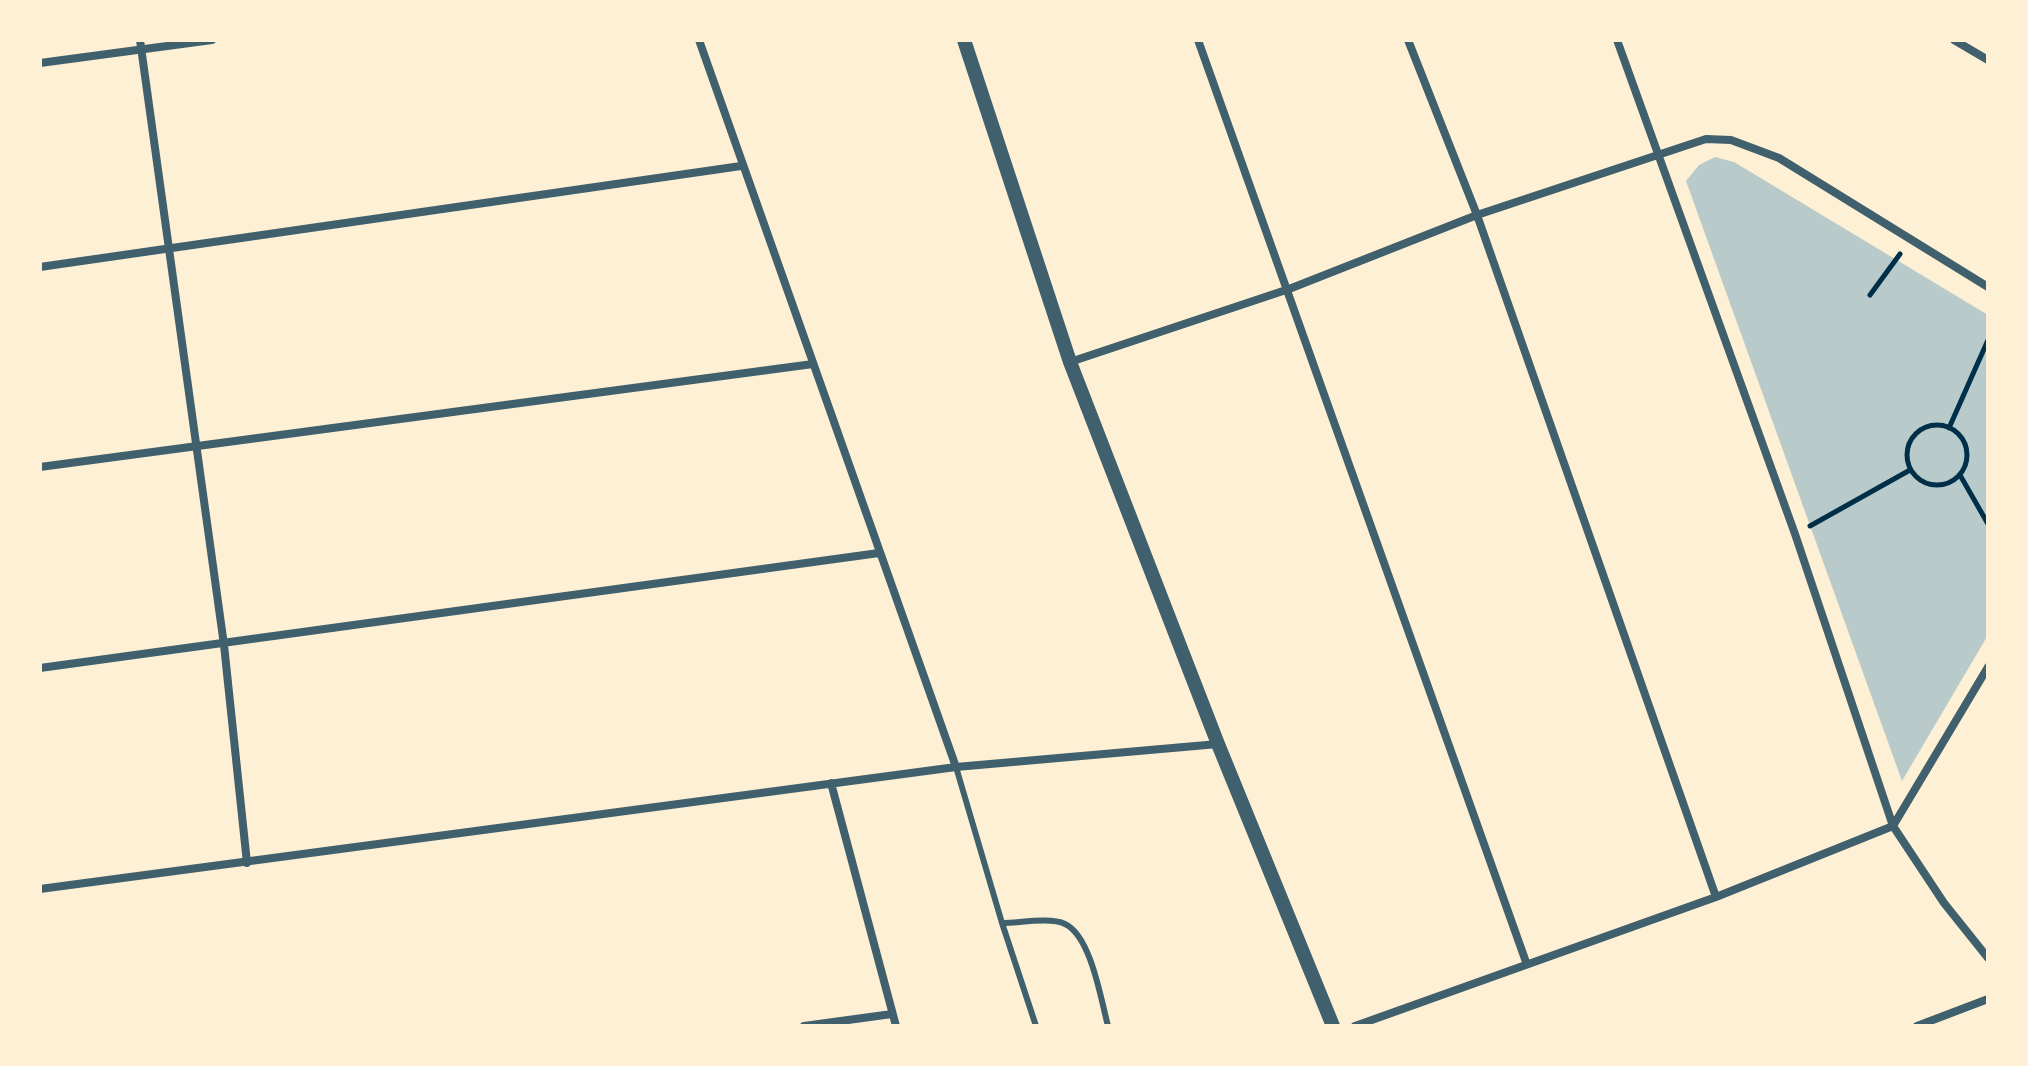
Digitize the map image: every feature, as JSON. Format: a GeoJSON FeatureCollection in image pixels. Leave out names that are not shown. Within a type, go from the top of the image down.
{"type":"FeatureCollection","features":[{"type":"Feature","properties":{"kind":"street"},"geometry":{"type":"LineString","coordinates":[[40,63],[141,45],[212,40]]}},
{"type":"Feature","properties":{"kind":"street"},"geometry":{"type":"LineString","coordinates":[[699,40],[956,767]]}},
{"type":"Feature","properties":{"kind":"street"},"geometry":{"type":"LineString","coordinates":[[964,40],[1070,362],[1218,744],[1333,1026]]}},
{"type":"Feature","properties":{"kind":"street"},"geometry":{"type":"LineString","coordinates":[[1198,40],[1526,962]]}},
{"type":"Feature","properties":{"kind":"street"},"geometry":{"type":"LineString","coordinates":[[1408,40],[1477,215],[1716,897]]}},
{"type":"Feature","properties":{"kind":"street"},"geometry":{"type":"LineString","coordinates":[[1617,40],[1795,534],[1893,826],[1944,903],[1988,958]]}},
{"type":"Feature","properties":{"kind":"street"},"geometry":{"type":"LineString","coordinates":[[1954,40],[1988,60]]}},
{"type":"Feature","properties":{"kind":"street"},"geometry":{"type":"LineString","coordinates":[[141,45],[167,251],[224,645],[247,863]]}},
{"type":"Feature","properties":{"kind":"street"},"geometry":{"type":"LineString","coordinates":[[1070,362],[1289,289],[1477,215],[1706,139],[1731,140],[1755,147],[1988,287]]}},
{"type":"Feature","properties":{"kind":"street"},"geometry":{"type":"LineString","coordinates":[[40,267],[741,166]]}},
{"type":"Feature","properties":{"kind":"street"},"geometry":{"type":"LineString","coordinates":[[40,467],[813,364]]}},
{"type":"Feature","properties":{"kind":"street"},"geometry":{"type":"LineString","coordinates":[[40,668],[879,553]]}},
{"type":"Feature","properties":{"kind":"street"},"geometry":{"type":"LineString","coordinates":[[1355,1026],[1526,962],[1716,897],[1893,826],[1988,667]]}},
{"type":"Feature","properties":{"kind":"street"},"geometry":{"type":"LineString","coordinates":[[40,889],[956,767],[1218,744]]}},
{"type":"Feature","properties":{"kind":"street"},"geometry":{"type":"LineString","coordinates":[[831,783],[896,1026]]}},
{"type":"Feature","properties":{"kind":"street"},"geometry":{"type":"LineString","coordinates":[[1917,1026],[1988,999]]}},
{"type":"Feature","properties":{"kind":"street"},"geometry":{"type":"LineString","coordinates":[[804,1026],[892,1014]]}},
{"type":"Feature","properties":{"kind":"lane"},"geometry":{"type":"LineString","coordinates":[[956,767],[1036,1026]]}},
{"type":"Feature","properties":{"kind":"lane"},"geometry":{"type":"LineString","coordinates":[[1002,923],[1064,923],[1078,935],[1086,950],[1108,1026]]}},
{"type":"Feature","properties":{"kind":"path"},"geometry":{"type":"LineString","coordinates":[[1870,295],[1912,239]]}},
{"type":"Feature","properties":{"kind":"path"},"geometry":{"type":"LineString","coordinates":[[1949,428],[1988,340]]}},
{"type":"Feature","properties":{"kind":"path"},"geometry":{"type":"LineString","coordinates":[[1935,425],[1949,428],[1966,447],[1967,456],[1960,475],[1953,481],[1934,486],[1924,483],[1910,470],[1907,451],[1916,433],[1935,425]]}},
{"type":"Feature","properties":{"kind":"path"},"geometry":{"type":"LineString","coordinates":[[1795,534],[1910,470]]}},
{"type":"Feature","properties":{"kind":"path"},"geometry":{"type":"LineString","coordinates":[[1960,475],[1988,524]]}},
{"type":"Feature","properties":{"kind":"shaded area"},"geometry":{"type":"Polygon","coordinates":[[[1715,157],[1734,162],[1988,315],[1988,635],[1902,781],[1686,181],[1699,165],[1715,157]]]}}]}
